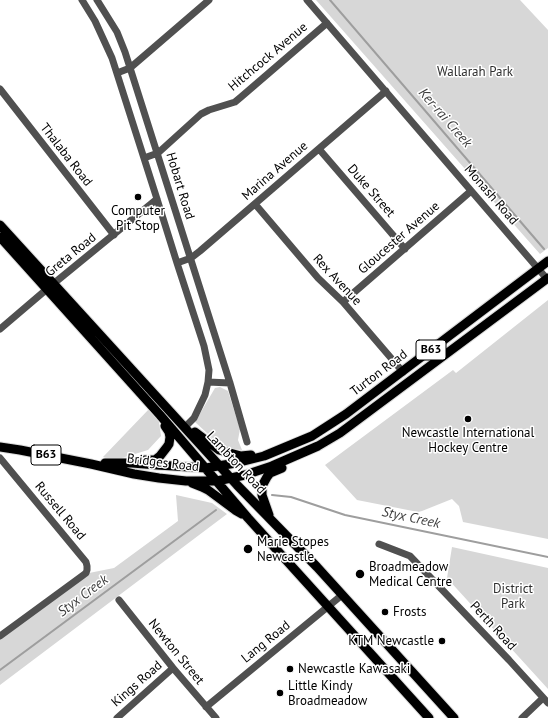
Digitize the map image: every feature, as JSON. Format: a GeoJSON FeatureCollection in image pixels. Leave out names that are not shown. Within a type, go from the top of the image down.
{"type":"FeatureCollection","features":[{"type":"Feature","properties":{"kind":"main road","name":"Lambton Road"},"geometry":{"type":"LineString","coordinates":[[0,225],[50,287],[248,518],[429,718]]}},
{"type":"Feature","properties":{"kind":"main road","name":"Lambton Road"},"geometry":{"type":"LineString","coordinates":[[0,237],[50,287],[317,567],[454,718]]}},
{"type":"Feature","properties":{"kind":"main road","name":"Turton Road"},"geometry":{"type":"LineString","coordinates":[[206,468],[264,456],[312,436],[346,414],[403,372],[548,262]]}},
{"type":"Feature","properties":{"kind":"main road","name":"Turton Road"},"geometry":{"type":"LineString","coordinates":[[232,478],[272,466],[328,440],[353,424],[548,278]]}},
{"type":"Feature","properties":{"kind":"main road"},"geometry":{"type":"LineString","coordinates":[[132,463],[137,460],[155,460],[167,447],[170,441],[169,432],[160,415]]}},
{"type":"Feature","properties":{"kind":"main road"},"geometry":{"type":"LineString","coordinates":[[184,427],[197,432],[219,450],[230,454],[241,456],[261,454],[264,456]]}},
{"type":"Feature","properties":{"kind":"main road","name":"Bridges Road"},"geometry":{"type":"LineString","coordinates":[[0,447],[159,478],[186,481],[217,481],[232,478]]}},
{"type":"Feature","properties":{"kind":"main road"},"geometry":{"type":"LineString","coordinates":[[270,518],[262,496],[262,490],[267,476],[274,471],[302,459],[307,451]]}},
{"type":"Feature","properties":{"kind":"main road","name":"Bridges Road"},"geometry":{"type":"LineString","coordinates":[[91,464],[132,463],[206,468]]}},
{"type":"Feature","properties":{"kind":"main road"},"geometry":{"type":"LineString","coordinates":[[186,481],[202,487],[248,518]]}},
{"type":"Feature","properties":{"kind":"street","name":"Hobart Road"},"geometry":{"type":"LineString","coordinates":[[82,0],[95,21],[117,73],[176,263],[204,346],[208,370],[208,382],[205,395],[194,418],[184,427]]}},
{"type":"Feature","properties":{"kind":"street","name":"Hobart Road"},"geometry":{"type":"LineString","coordinates":[[98,0],[117,32],[125,52],[230,383],[247,442]]}},
{"type":"Feature","properties":{"kind":"street"},"geometry":{"type":"LineString","coordinates":[[117,73],[130,68],[210,0]]}},
{"type":"Feature","properties":{"kind":"street","name":"Monash Road"},"geometry":{"type":"LineString","coordinates":[[307,0],[538,269],[548,278]]}},
{"type":"Feature","properties":{"kind":"street","name":"Hitchcock Avenue"},"geometry":{"type":"LineString","coordinates":[[144,158],[158,153],[201,114],[235,102],[327,23]]}},
{"type":"Feature","properties":{"kind":"street","name":"Thalaba Road"},"geometry":{"type":"LineString","coordinates":[[0,89],[114,235]]}},
{"type":"Feature","properties":{"kind":"street","name":"Marina Avenue"},"geometry":{"type":"LineString","coordinates":[[176,263],[190,258],[200,251],[386,91]]}},
{"type":"Feature","properties":{"kind":"street","name":"Duke Street"},"geometry":{"type":"LineString","coordinates":[[319,149],[405,249]]}},
{"type":"Feature","properties":{"kind":"street","name":"Gloucester Avenue"},"geometry":{"type":"LineString","coordinates":[[343,302],[471,191]]}},
{"type":"Feature","properties":{"kind":"street","name":"Greta Road"},"geometry":{"type":"LineString","coordinates":[[0,329],[157,199]]}},
{"type":"Feature","properties":{"kind":"street","name":"Rex Avenue"},"geometry":{"type":"LineString","coordinates":[[255,204],[318,278],[343,302],[403,372]]}},
{"type":"Feature","properties":{"kind":"street"},"geometry":{"type":"LineString","coordinates":[[208,382],[230,383]]}},
{"type":"Feature","properties":{"kind":"street","name":"Russell Road"},"geometry":{"type":"LineString","coordinates":[[0,458],[88,566],[86,573],[0,636]]}},
{"type":"Feature","properties":{"kind":"street","name":"Perth Road"},"geometry":{"type":"LineString","coordinates":[[379,544],[410,556],[546,701]]}},
{"type":"Feature","properties":{"kind":"street","name":"Lang Road"},"geometry":{"type":"LineString","coordinates":[[206,707],[342,595]]}},
{"type":"Feature","properties":{"kind":"street","name":"Newton Street"},"geometry":{"type":"LineString","coordinates":[[119,600],[173,668],[216,718]]}},
{"type":"Feature","properties":{"kind":"street","name":"Kings Road"},"geometry":{"type":"LineString","coordinates":[[117,718],[173,668]]}},
{"type":"Feature","properties":{"kind":"street"},"geometry":{"type":"LineString","coordinates":[[522,718],[546,701]]}},
{"type":"Feature","properties":{"kind":"green space","name":"Wallarah Park"},"geometry":{"type":"Polygon","coordinates":[[[316,0],[520,0],[548,30],[548,248],[540,254],[316,0]]]}},
{"type":"Feature","properties":{"kind":"green space","name":"Newcastle International Hockey Centre"},"geometry":{"type":"Polygon","coordinates":[[[548,300],[548,539],[463,522],[459,506],[452,499],[418,512],[357,500],[325,465],[453,370],[456,373],[548,300]]]}},
{"type":"Feature","properties":{"kind":"green space"},"geometry":{"type":"Polygon","coordinates":[[[220,387],[228,391],[240,429],[238,440],[242,450],[220,445],[195,422],[215,388],[220,387]]]}},
{"type":"Feature","properties":{"kind":"green space"},"geometry":{"type":"Polygon","coordinates":[[[149,409],[158,416],[161,436],[148,450],[115,460],[103,457],[149,409]]]}},
{"type":"Feature","properties":{"kind":"green space"},"geometry":{"type":"Polygon","coordinates":[[[176,495],[212,503],[227,514],[0,685],[0,639],[89,573],[114,568],[178,521],[176,495]]]}},
{"type":"Feature","properties":{"kind":"green space","name":"District Park"},"geometry":{"type":"Polygon","coordinates":[[[452,547],[548,568],[548,689],[447,578],[452,547]]]}},
{"type":"Feature","properties":{"kind":"waterway","name":"Ker-rai Creek"},"geometry":{"type":"LineString","coordinates":[[330,0],[544,249]]}},
{"type":"Feature","properties":{"kind":"waterway","name":"Styx Creek"},"geometry":{"type":"LineString","coordinates":[[272,495],[291,497],[345,515],[548,557]]}},
{"type":"Feature","properties":{"kind":"waterway","name":"Styx Creek"},"geometry":{"type":"LineString","coordinates":[[0,670],[216,510]]}},
{"type":"Feature","properties":{"kind":"place","name":"Computer Pit Stop"},"geometry":{"type":"Point","coordinates":[138,197]}},
{"type":"Feature","properties":{"kind":"place","name":"Newcastle International Hockey Centre"},"geometry":{"type":"Point","coordinates":[468,419]}},
{"type":"Feature","properties":{"kind":"place","name":"Marie Stopes Newcastle"},"geometry":{"type":"Point","coordinates":[248,549]}},
{"type":"Feature","properties":{"kind":"place","name":"Broadmeadow Medical Centre"},"geometry":{"type":"Point","coordinates":[360,574]}},
{"type":"Feature","properties":{"kind":"place","name":"Frosts"},"geometry":{"type":"Point","coordinates":[385,612]}},
{"type":"Feature","properties":{"kind":"place","name":"KTM Newcastle"},"geometry":{"type":"Point","coordinates":[442,641]}},
{"type":"Feature","properties":{"kind":"place","name":"Newcastle Kawasaki"},"geometry":{"type":"Point","coordinates":[290,669]}},
{"type":"Feature","properties":{"kind":"place","name":"Little Kindy Broadmeadow"},"geometry":{"type":"Point","coordinates":[280,693]}}]}
